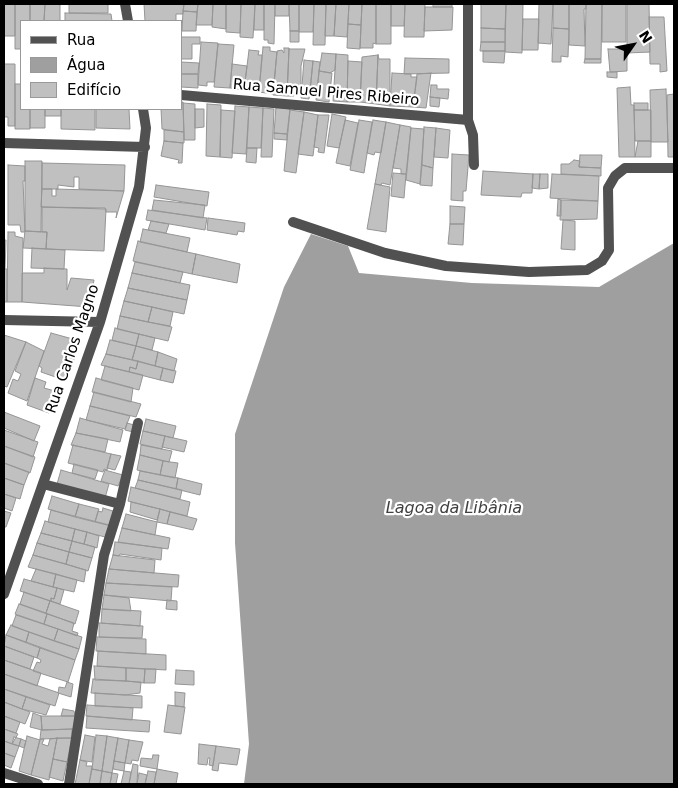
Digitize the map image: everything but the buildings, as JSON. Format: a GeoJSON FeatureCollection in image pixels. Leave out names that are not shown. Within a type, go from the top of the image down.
{"type":"FeatureCollection","features":[{"type":"Feature","properties":{"kind":"street"},"geometry":{"type":"LineString","coordinates":[[125,4],[128,20]]}},
{"type":"Feature","properties":{"kind":"street"},"geometry":{"type":"LineString","coordinates":[[468,4],[468,120],[474,135],[474,165]]}},
{"type":"Feature","properties":{"kind":"street","name":"Rua Samuel Pires Ribeiro"},"geometry":{"type":"LineString","coordinates":[[182,95],[468,120]]}},
{"type":"Feature","properties":{"kind":"street","name":"Rua Carlos Magno"},"geometry":{"type":"LineString","coordinates":[[4,594],[100,322],[139,187],[146,147],[143,110]]}},
{"type":"Feature","properties":{"kind":"street"},"geometry":{"type":"LineString","coordinates":[[4,144],[146,147]]}},
{"type":"Feature","properties":{"kind":"street"},"geometry":{"type":"LineString","coordinates":[[293,222],[385,253],[446,266],[529,272],[587,270],[602,261],[609,250],[608,188],[615,176],[625,168],[674,168]]}},
{"type":"Feature","properties":{"kind":"street"},"geometry":{"type":"LineString","coordinates":[[4,320],[100,322]]}},
{"type":"Feature","properties":{"kind":"street"},"geometry":{"type":"LineString","coordinates":[[69,784],[104,555],[120,504],[138,423]]}},
{"type":"Feature","properties":{"kind":"street"},"geometry":{"type":"LineString","coordinates":[[43,484],[120,504]]}},
{"type":"Feature","properties":{"kind":"street"},"geometry":{"type":"LineString","coordinates":[[4,773],[38,784]]}},
{"type":"Feature","properties":{"kind":"water","name":"Lagoa da Libânia"},"geometry":{"type":"Polygon","coordinates":[[[311,234],[348,246],[359,273],[472,283],[599,287],[674,243],[674,784],[244,784],[249,744],[235,543],[235,434],[284,287],[311,234]]]}}]}
